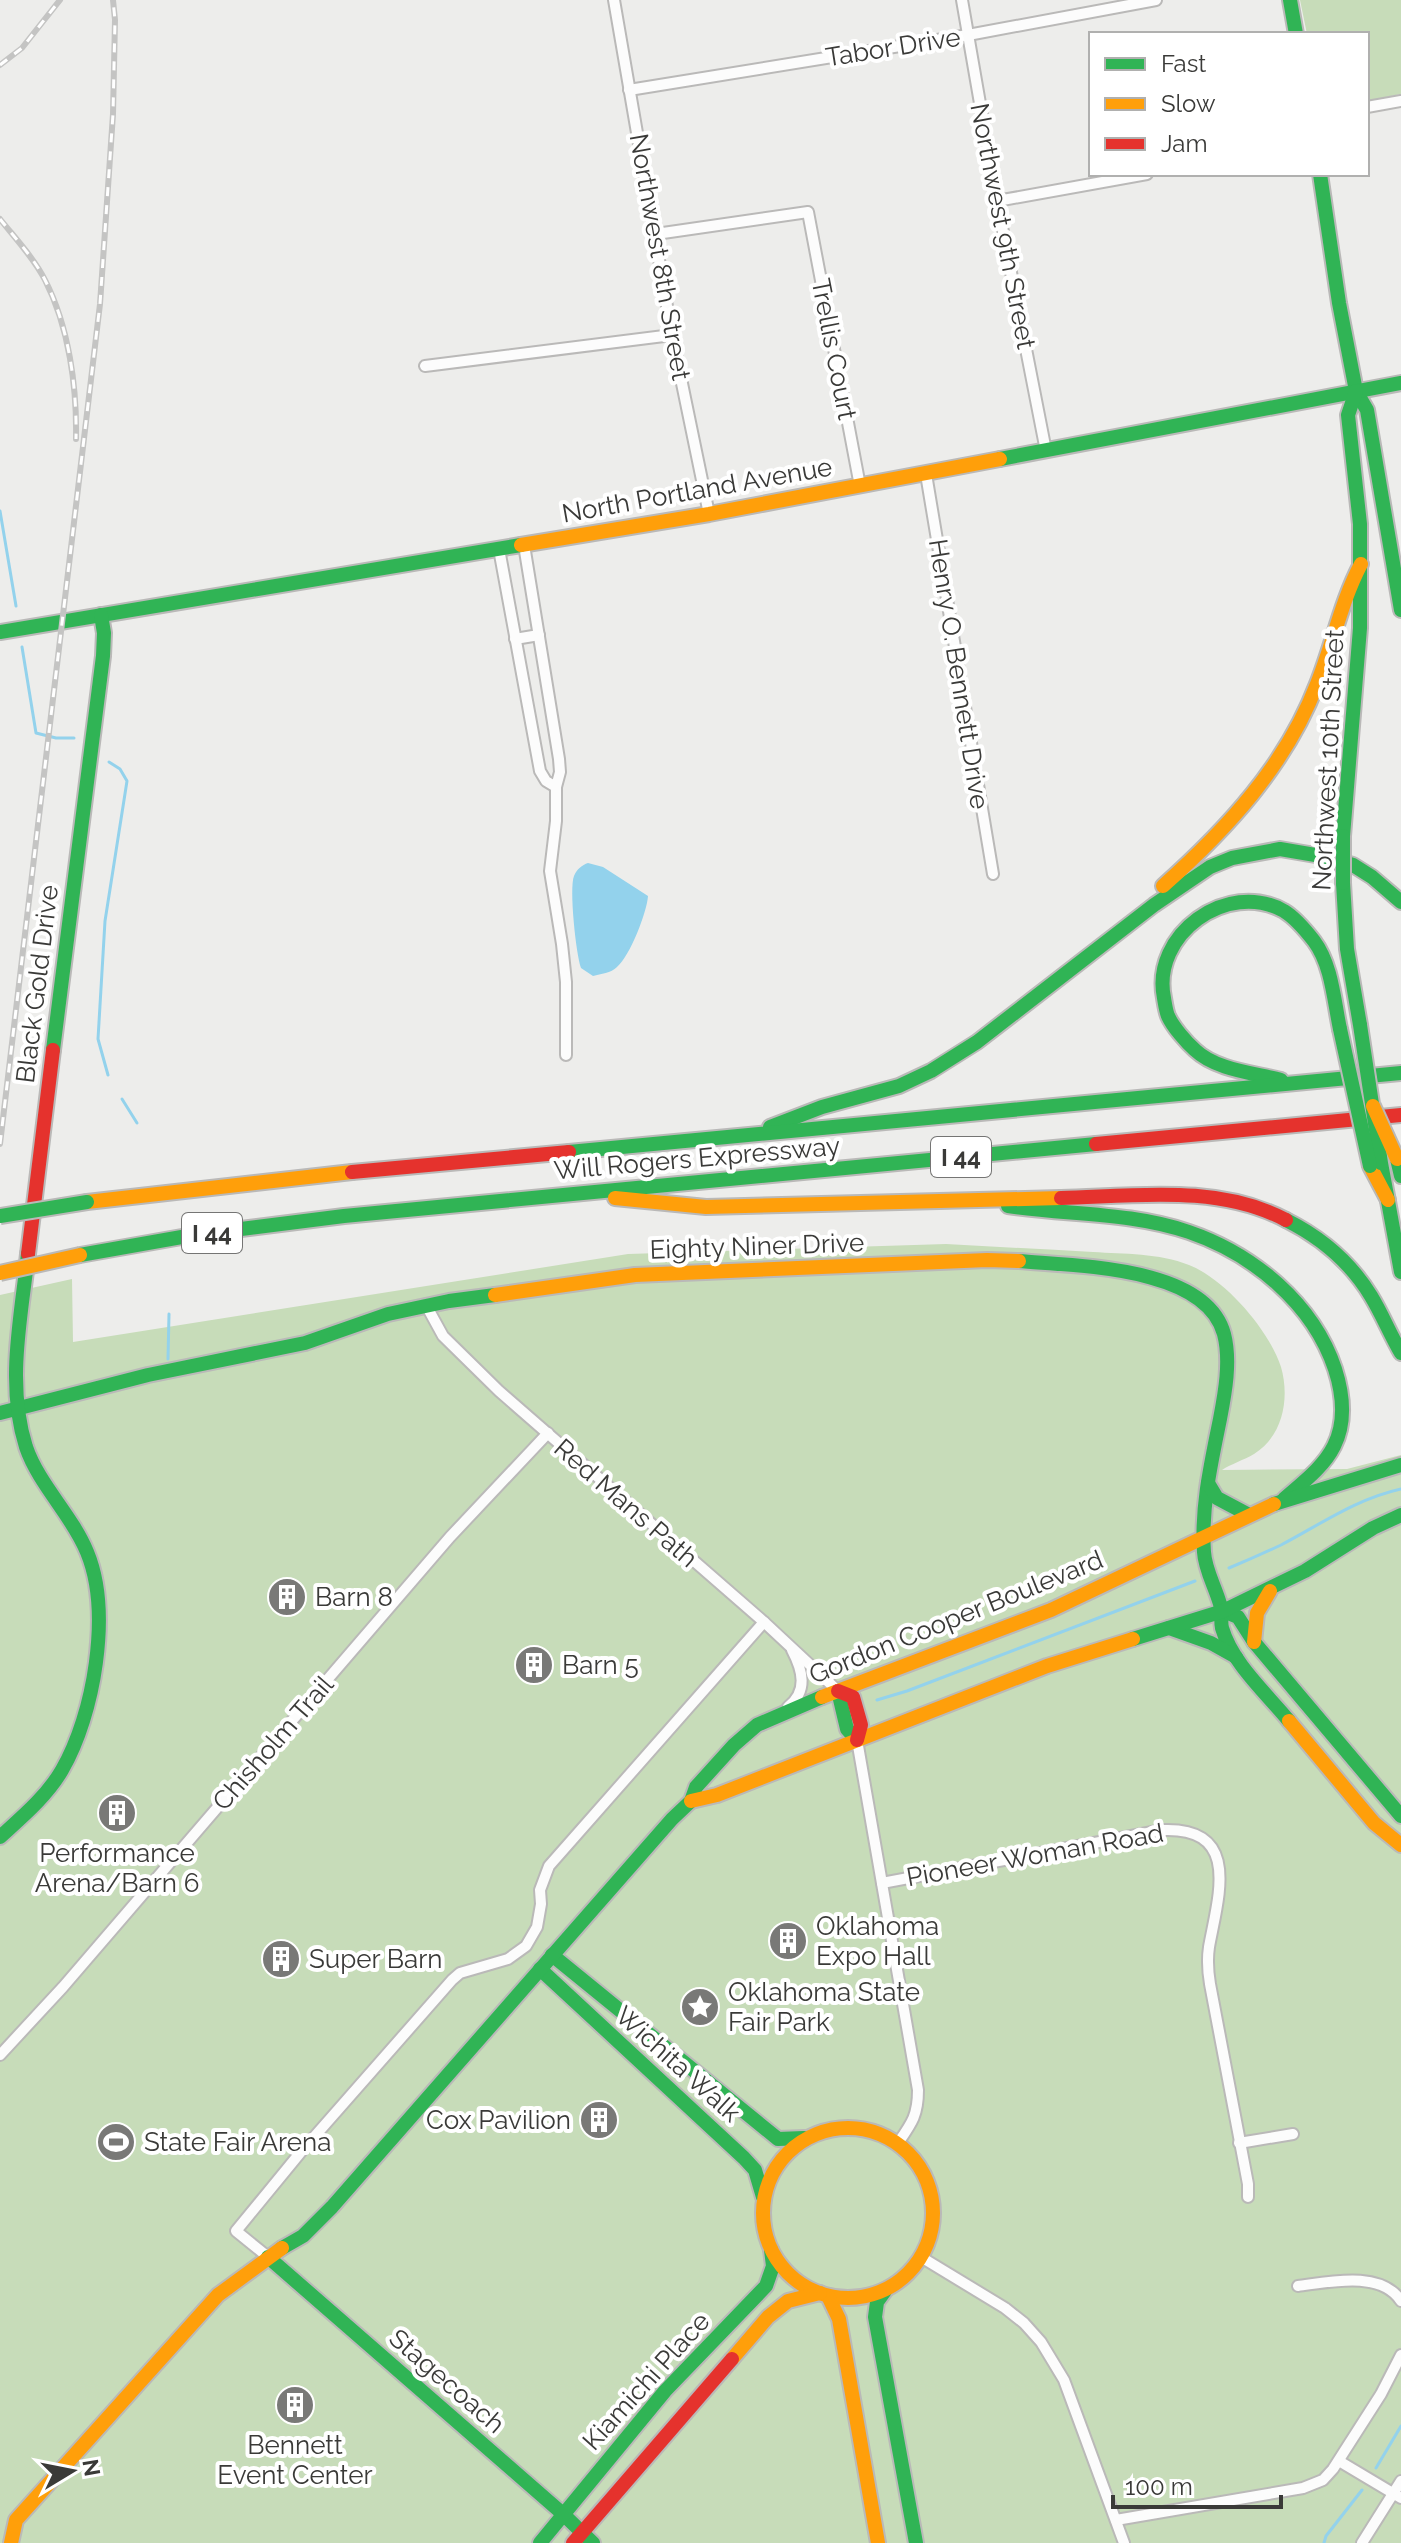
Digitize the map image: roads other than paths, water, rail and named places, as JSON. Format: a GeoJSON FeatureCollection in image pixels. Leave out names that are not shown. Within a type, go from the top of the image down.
{"type":"FeatureCollection","features":[{"type":"Feature","properties":{"kind":"main road"},"geometry":{"type":"LineString","coordinates":[[1290,0],[1296,32]]}},
{"type":"Feature","properties":{"kind":"main road","name":"Northwest 10th Street"},"geometry":{"type":"LineString","coordinates":[[1320,176],[1339,303],[1356,391],[1367,410],[1401,610]]}},
{"type":"Feature","properties":{"kind":"main road","name":"North Portland Avenue"},"geometry":{"type":"LineString","coordinates":[[0,632],[709,514],[1401,383]]}},
{"type":"Feature","properties":{"kind":"main road","name":"Northwest 10th Street"},"geometry":{"type":"LineString","coordinates":[[1356,391],[1348,415],[1358,503],[1360,642],[1343,836],[1343,883],[1347,949],[1373,1106],[1376,1164]]}},
{"type":"Feature","properties":{"kind":"main road"},"geometry":{"type":"LineString","coordinates":[[1068,970],[1217,838],[1272,771],[1312,697],[1336,632],[1345,595],[1361,564]]}},
{"type":"Feature","properties":{"kind":"main road","name":"Black Gold Drive"},"geometry":{"type":"LineString","coordinates":[[0,1837],[37,1801],[75,1747],[88,1702],[96,1646],[96,1591],[90,1559],[33,1463],[26,1446],[15,1386],[19,1331],[103,656],[101,615]]}},
{"type":"Feature","properties":{"kind":"main road"},"geometry":{"type":"LineString","coordinates":[[749,1135],[822,1107],[899,1086],[931,1071],[977,1042],[1154,905],[1210,867],[1255,852],[1280,849],[1303,852],[1353,865],[1401,902]]}},
{"type":"Feature","properties":{"kind":"main road"},"geometry":{"type":"LineString","coordinates":[[1296,1083],[1210,1059],[1197,1052],[1183,1039],[1167,1011],[1162,994],[1165,960],[1177,935],[1201,913],[1235,902],[1266,905],[1294,919],[1315,942],[1323,960],[1388,1200],[1401,1272]]}},
{"type":"Feature","properties":{"kind":"main road","name":"Will Rogers Expressway"},"geometry":{"type":"LineString","coordinates":[[0,1216],[87,1202],[280,1179],[1401,1073]]}},
{"type":"Feature","properties":{"kind":"main road"},"geometry":{"type":"LineString","coordinates":[[1373,1106],[1397,1159],[1401,1176]]}},
{"type":"Feature","properties":{"kind":"main road","name":"Will Rogers Expressway"},"geometry":{"type":"LineString","coordinates":[[0,1273],[193,1235],[283,1223],[1401,1115]]}},
{"type":"Feature","properties":{"kind":"main road"},"geometry":{"type":"LineString","coordinates":[[572,1194],[706,1207],[1194,1194],[1243,1201],[1268,1210],[1312,1235],[1351,1267],[1381,1312],[1401,1353]]}},
{"type":"Feature","properties":{"kind":"main road"},"geometry":{"type":"LineString","coordinates":[[969,1199],[1032,1211],[1122,1217],[1161,1224],[1220,1245],[1274,1280],[1314,1325],[1327,1347],[1339,1380],[1342,1411],[1340,1430],[1328,1455],[1284,1499]]}},
{"type":"Feature","properties":{"kind":"main road","name":"Eighty Niner Drive"},"geometry":{"type":"LineString","coordinates":[[0,1413],[187,1366],[305,1343],[361,1322],[426,1305],[614,1277],[1014,1260],[1137,1272],[1172,1282],[1196,1295],[1216,1317],[1224,1334],[1227,1362],[1204,1514],[1205,1557],[1223,1611],[1221,1624],[1236,1657],[1374,1823],[1401,1845]]}},
{"type":"Feature","properties":{"kind":"main road","name":"Gordon Cooper Boulevard"},"geometry":{"type":"LineString","coordinates":[[7,2541],[16,2520],[218,2295],[268,2257],[303,2236],[332,2207],[691,1801],[696,1787],[757,1725],[781,1713],[1051,1610],[1284,1499],[1401,1465]]}},
{"type":"Feature","properties":{"kind":"main road"},"geometry":{"type":"LineString","coordinates":[[1208,1483],[1217,1498],[1249,1515]]}},
{"type":"Feature","properties":{"kind":"main road","name":"Gordon Cooper Boulevard"},"geometry":{"type":"LineString","coordinates":[[691,1801],[717,1795],[1047,1666],[1223,1611],[1271,1590],[1373,1528],[1401,1515]]}},
{"type":"Feature","properties":{"kind":"main road"},"geometry":{"type":"LineString","coordinates":[[1254,1642],[1257,1613],[1271,1590]]}},
{"type":"Feature","properties":{"kind":"main road","name":"Eighty Niner Drive"},"geometry":{"type":"LineString","coordinates":[[1223,1611],[1238,1617],[1254,1642],[1401,1816]]}},
{"type":"Feature","properties":{"kind":"main road"},"geometry":{"type":"LineString","coordinates":[[1168,1628],[1211,1643],[1236,1657]]}},
{"type":"Feature","properties":{"kind":"main road"},"geometry":{"type":"LineString","coordinates":[[838,1691],[847,1729],[857,1740]]}},
{"type":"Feature","properties":{"kind":"main road","name":"Wichita Walk"},"geometry":{"type":"LineString","coordinates":[[552,1955],[778,2139],[798,2140],[812,2135]]}},
{"type":"Feature","properties":{"kind":"main road","name":"Wichita Walk"},"geometry":{"type":"LineString","coordinates":[[540,1969],[755,2170],[763,2190],[763,2206]]}},
{"type":"Feature","properties":{"kind":"main road"},"geometry":{"type":"LineString","coordinates":[[887,2289],[854,2298],[824,2295],[804,2286],[788,2273],[770,2246],[765,2233],[763,2206],[767,2185],[790,2150],[812,2135],[835,2128],[854,2127],[877,2132],[898,2143],[922,2169],[933,2199],[931,2233],[921,2257],[903,2279],[878,2297],[875,2306],[916,2543]]}},
{"type":"Feature","properties":{"kind":"main road","name":"Kiamichi Place"},"geometry":{"type":"LineString","coordinates":[[540,2543],[665,2391],[766,2286],[773,2266],[770,2246]]}},
{"type":"Feature","properties":{"kind":"main road","name":"Stagecoach"},"geometry":{"type":"LineString","coordinates":[[268,2257],[563,2514],[577,2538],[593,2543]]}},
{"type":"Feature","properties":{"kind":"main road"},"geometry":{"type":"LineString","coordinates":[[824,2295],[839,2319],[878,2543]]}},
{"type":"Feature","properties":{"kind":"main road","name":"Kiamichi Place"},"geometry":{"type":"LineString","coordinates":[[577,2538],[768,2317],[788,2301],[824,2295]]}},
{"type":"Feature","properties":{"kind":"street","name":"Northwest 8th Street"},"geometry":{"type":"LineString","coordinates":[[614,0],[672,335],[709,514]]}},
{"type":"Feature","properties":{"kind":"street","name":"Northwest 9th Street"},"geometry":{"type":"LineString","coordinates":[[962,0],[1046,451]]}},
{"type":"Feature","properties":{"kind":"street","name":"Tabor Drive"},"geometry":{"type":"LineString","coordinates":[[629,90],[968,35],[1156,0]]}},
{"type":"Feature","properties":{"kind":"street"},"geometry":{"type":"LineString","coordinates":[[1369,107],[1401,101]]}},
{"type":"Feature","properties":{"kind":"street"},"geometry":{"type":"LineString","coordinates":[[997,201],[1136,176]]}},
{"type":"Feature","properties":{"kind":"street","name":"Trellis Court"},"geometry":{"type":"LineString","coordinates":[[656,234],[808,212],[860,486]]}},
{"type":"Feature","properties":{"kind":"street"},"geometry":{"type":"LineString","coordinates":[[425,366],[672,335]]}},
{"type":"Feature","properties":{"kind":"street","name":"Henry O. Bennett Drive"},"geometry":{"type":"LineString","coordinates":[[926,474],[993,874]]}},
{"type":"Feature","properties":{"kind":"street"},"geometry":{"type":"LineString","coordinates":[[524,545],[559,759],[550,871],[566,982],[566,1055]]}},
{"type":"Feature","properties":{"kind":"street"},"geometry":{"type":"LineString","coordinates":[[499,549],[540,771],[546,781],[556,787]]}},
{"type":"Feature","properties":{"kind":"street"},"geometry":{"type":"LineString","coordinates":[[515,639],[539,635]]}},
{"type":"Feature","properties":{"kind":"street"},"geometry":{"type":"LineString","coordinates":[[528,711],[550,706]]}},
{"type":"Feature","properties":{"kind":"street","name":"Red Mans Path"},"geometry":{"type":"LineString","coordinates":[[426,1305],[443,1336],[499,1391],[764,1622],[838,1691]]}},
{"type":"Feature","properties":{"kind":"street","name":"Chisholm Trail"},"geometry":{"type":"LineString","coordinates":[[0,2055],[63,1987],[473,1512],[548,1433]]}},
{"type":"Feature","properties":{"kind":"street"},"geometry":{"type":"LineString","coordinates":[[268,2257],[236,2231],[452,1980],[460,1973],[508,1959],[526,1946],[537,1927],[540,1890],[549,1866],[764,1622]]}},
{"type":"Feature","properties":{"kind":"street"},"geometry":{"type":"LineString","coordinates":[[781,1713],[796,1701],[802,1681],[800,1666],[789,1645]]}},
{"type":"Feature","properties":{"kind":"street"},"geometry":{"type":"LineString","coordinates":[[857,1740],[918,2090],[915,2119],[898,2143]]}},
{"type":"Feature","properties":{"kind":"street","name":"Pioneer Woman Road"},"geometry":{"type":"LineString","coordinates":[[882,1883],[1154,1831],[1183,1830],[1205,1840],[1217,1860],[1220,1878],[1208,1970],[1248,2197]]}},
{"type":"Feature","properties":{"kind":"street"},"geometry":{"type":"LineString","coordinates":[[1239,2143],[1293,2134]]}},
{"type":"Feature","properties":{"kind":"street"},"geometry":{"type":"LineString","coordinates":[[921,2257],[1005,2308],[1041,2342],[1064,2380],[1124,2543]]}},
{"type":"Feature","properties":{"kind":"street"},"geometry":{"type":"LineString","coordinates":[[1298,2286],[1344,2281],[1381,2284],[1392,2290],[1401,2301]]}},
{"type":"Feature","properties":{"kind":"street"},"geometry":{"type":"LineString","coordinates":[[1116,2520],[1303,2488],[1323,2480],[1339,2461],[1381,2394],[1401,2355]]}},
{"type":"Feature","properties":{"kind":"street"},"geometry":{"type":"LineString","coordinates":[[1339,2461],[1397,2496]]}},
{"type":"Feature","properties":{"kind":"street"},"geometry":{"type":"LineString","coordinates":[[1362,2543],[1397,2496],[1401,2481]]}},
{"type":"Feature","properties":{"kind":"water"},"geometry":{"type":"Polygon","coordinates":[[[588,863],[603,867],[648,896],[645,912],[627,954],[612,971],[593,976],[581,968],[573,907],[574,876],[588,863]]]}},
{"type":"Feature","properties":{"kind":"waterway"},"geometry":{"type":"LineString","coordinates":[[0,511],[16,606]]}},
{"type":"Feature","properties":{"kind":"waterway"},"geometry":{"type":"LineString","coordinates":[[22,647],[36,733],[74,738]]}},
{"type":"Feature","properties":{"kind":"waterway"},"geometry":{"type":"LineString","coordinates":[[108,1075],[98,1039],[105,921],[127,781],[120,769],[109,762]]}},
{"type":"Feature","properties":{"kind":"waterway"},"geometry":{"type":"LineString","coordinates":[[122,1099],[137,1123]]}},
{"type":"Feature","properties":{"kind":"waterway"},"geometry":{"type":"LineString","coordinates":[[168,1359],[169,1314]]}},
{"type":"Feature","properties":{"kind":"waterway"},"geometry":{"type":"LineString","coordinates":[[1229,1568],[1281,1545],[1354,1506],[1401,1489]]}},
{"type":"Feature","properties":{"kind":"waterway"},"geometry":{"type":"LineString","coordinates":[[877,1700],[1195,1581]]}},
{"type":"Feature","properties":{"kind":"waterway"},"geometry":{"type":"LineString","coordinates":[[1376,2468],[1401,2426]]}},
{"type":"Feature","properties":{"kind":"waterway"},"geometry":{"type":"LineString","coordinates":[[1324,2543],[1326,2536],[1362,2490]]}},
{"type":"Feature","properties":{"kind":"railway"},"geometry":{"type":"LineString","coordinates":[[0,65],[22,48],[60,0]]}},
{"type":"Feature","properties":{"kind":"railway"},"geometry":{"type":"LineString","coordinates":[[0,1144],[100,304],[113,114],[113,0]]}},
{"type":"Feature","properties":{"kind":"railway"},"geometry":{"type":"LineString","coordinates":[[0,219],[41,272],[60,317],[73,378],[76,439]]}},
{"type":"Feature","properties":{"kind":"place","name":"Barn 8"},"geometry":{"type":"Point","coordinates":[287,1597]}},
{"type":"Feature","properties":{"kind":"place","name":"Barn 5"},"geometry":{"type":"Point","coordinates":[534,1665]}},
{"type":"Feature","properties":{"kind":"place","name":"Performance Arena/Barn 6"},"geometry":{"type":"Point","coordinates":[117,1813]}},
{"type":"Feature","properties":{"kind":"place","name":"Oklahoma Expo Hall"},"geometry":{"type":"Point","coordinates":[788,1941]}},
{"type":"Feature","properties":{"kind":"place","name":"Super Barn"},"geometry":{"type":"Point","coordinates":[281,1959]}},
{"type":"Feature","properties":{"kind":"place","name":"Oklahoma State Fair Park"},"geometry":{"type":"Point","coordinates":[700,2007]}},
{"type":"Feature","properties":{"kind":"place","name":"Cox Pavilion"},"geometry":{"type":"Point","coordinates":[599,2120]}},
{"type":"Feature","properties":{"kind":"place","name":"State Fair Arena"},"geometry":{"type":"Point","coordinates":[116,2142]}},
{"type":"Feature","properties":{"kind":"place","name":"Bennett Event Center"},"geometry":{"type":"Point","coordinates":[295,2405]}}]}
